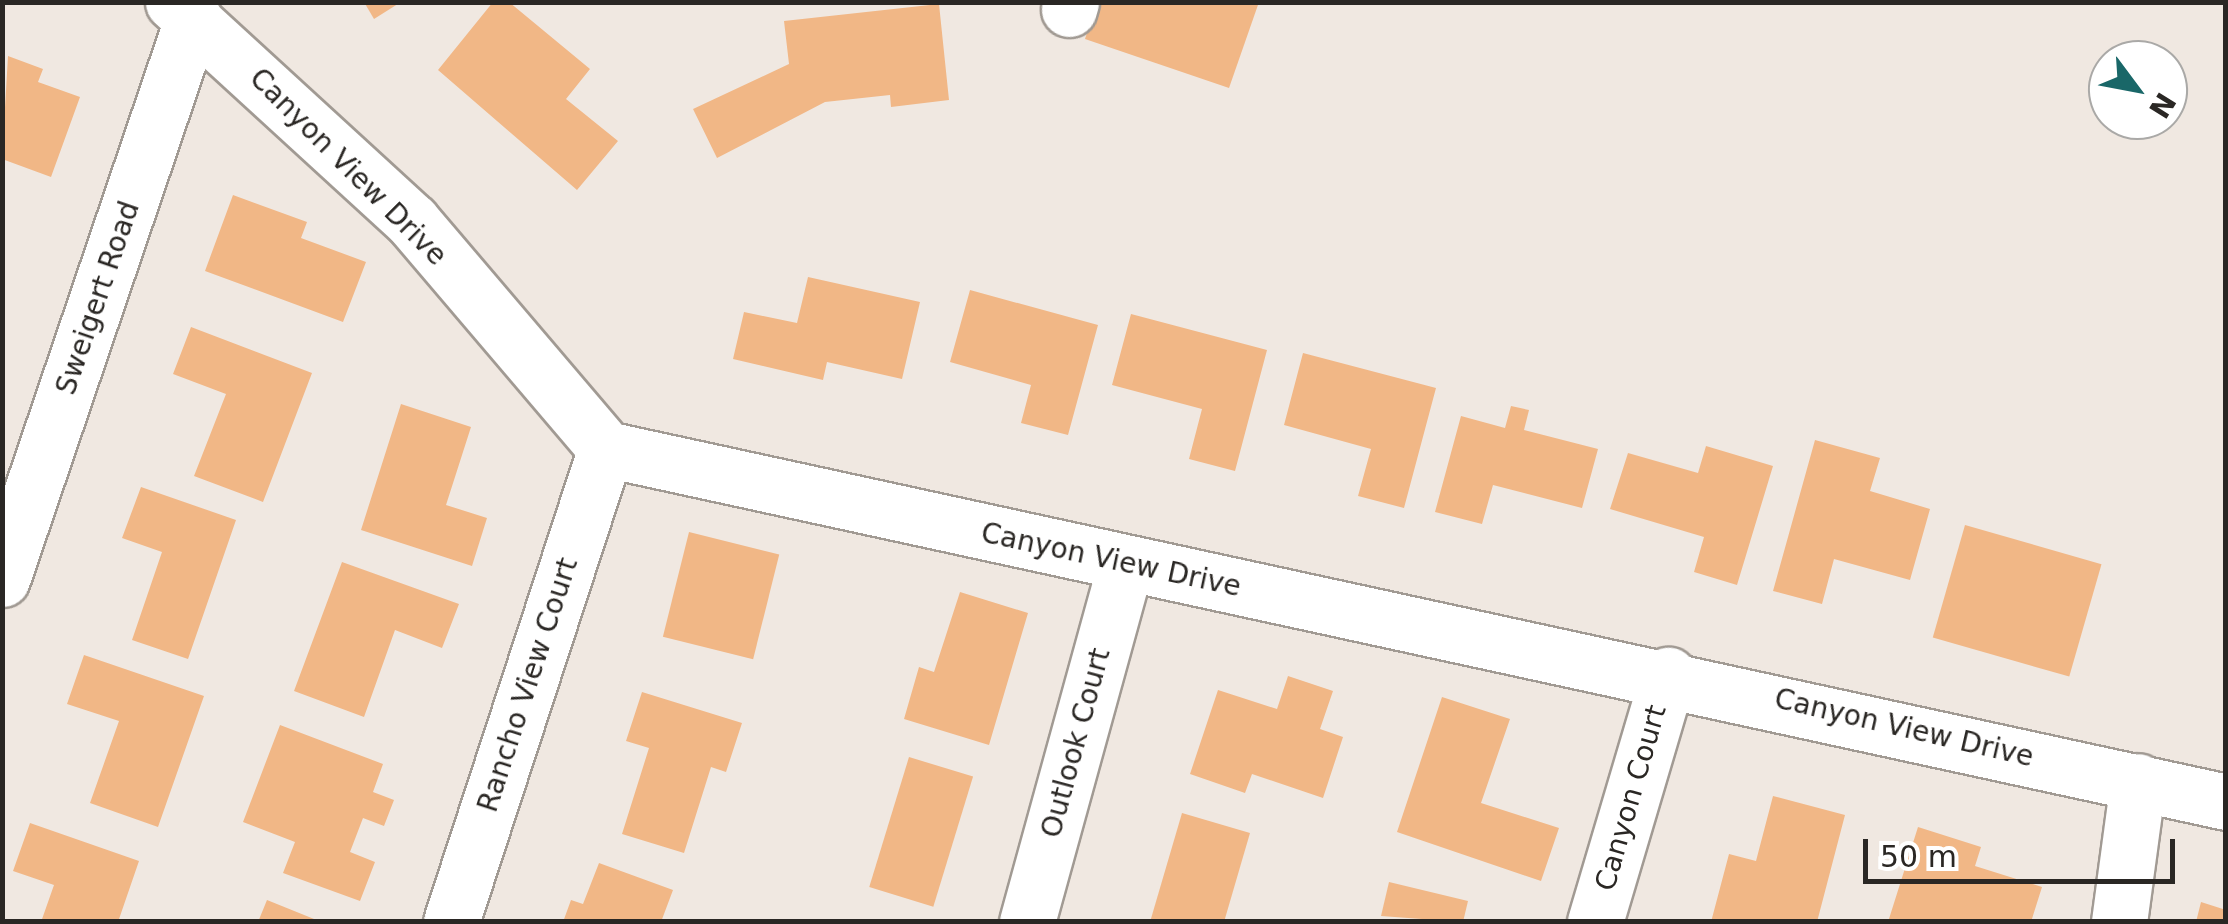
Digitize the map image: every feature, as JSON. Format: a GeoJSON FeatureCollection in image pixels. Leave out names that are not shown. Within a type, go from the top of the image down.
{"type":"FeatureCollection","features":[{"type":"Feature","properties":{"kind":"street","name":"Canyon View Drive"},"geometry":{"type":"LineString","coordinates":[[183,10],[412,221],[606,448],[1125,565],[1668,674],[2226,802]]}},
{"type":"Feature","properties":{"kind":"street","name":"Sweigert Road"},"geometry":{"type":"LineString","coordinates":[[2,578],[183,10]]}},
{"type":"Feature","properties":{"kind":"street","name":"Rancho View Court"},"geometry":{"type":"LineString","coordinates":[[451,922],[606,448]]}},
{"type":"Feature","properties":{"kind":"street","name":"Outlook Court"},"geometry":{"type":"LineString","coordinates":[[1026,922],[1125,565]]}},
{"type":"Feature","properties":{"kind":"street","name":"Canyon Court"},"geometry":{"type":"LineString","coordinates":[[1595,922],[1668,674]]}},
{"type":"Feature","properties":{"kind":"street"},"geometry":{"type":"LineString","coordinates":[[2119,922],[2138,780]]}},
{"type":"Feature","properties":{"kind":"building"},"geometry":{"type":"Polygon","coordinates":[[[364,2],[401,2],[374,19],[364,2]]]}},
{"type":"Feature","properties":{"kind":"building"},"geometry":{"type":"Polygon","coordinates":[[[493,2],[509,2],[590,69],[566,99],[618,141],[577,190],[438,70],[493,2]]]}},
{"type":"Feature","properties":{"kind":"building"},"geometry":{"type":"Polygon","coordinates":[[[1097,2],[1259,2],[1229,88],[1085,39],[1097,2]]]}},
{"type":"Feature","properties":{"kind":"building"},"geometry":{"type":"Polygon","coordinates":[[[939,4],[949,100],[891,107],[890,95],[825,102],[717,158],[693,109],[789,64],[784,21],[939,4]]]}},
{"type":"Feature","properties":{"kind":"building"},"geometry":{"type":"Polygon","coordinates":[[[8,56],[43,69],[38,82],[80,97],[51,177],[2,159],[8,56]]]}},
{"type":"Feature","properties":{"kind":"building"},"geometry":{"type":"Polygon","coordinates":[[[233,195],[307,222],[301,238],[366,262],[343,322],[205,271],[233,195]]]}},
{"type":"Feature","properties":{"kind":"building"},"geometry":{"type":"Polygon","coordinates":[[[808,277],[920,302],[902,379],[827,362],[823,380],[733,359],[744,312],[797,323],[808,277]]]}},
{"type":"Feature","properties":{"kind":"building"},"geometry":{"type":"Polygon","coordinates":[[[970,290],[1098,325],[1068,435],[1021,423],[1031,385],[950,362],[970,290]]]}},
{"type":"Feature","properties":{"kind":"building"},"geometry":{"type":"Polygon","coordinates":[[[1131,314],[1267,350],[1235,471],[1189,459],[1202,409],[1112,385],[1131,314]]]}},
{"type":"Feature","properties":{"kind":"building"},"geometry":{"type":"Polygon","coordinates":[[[191,327],[312,373],[263,502],[194,476],[226,394],[173,374],[191,327]]]}},
{"type":"Feature","properties":{"kind":"building"},"geometry":{"type":"Polygon","coordinates":[[[1303,353],[1436,388],[1404,508],[1358,496],[1371,449],[1284,425],[1303,353]]]}},
{"type":"Feature","properties":{"kind":"building"},"geometry":{"type":"Polygon","coordinates":[[[401,404],[471,427],[446,505],[487,518],[472,566],[361,530],[401,404]]]}},
{"type":"Feature","properties":{"kind":"building"},"geometry":{"type":"Polygon","coordinates":[[[1511,406],[1529,410],[1524,430],[1598,449],[1582,508],[1493,485],[1482,524],[1435,512],[1461,416],[1505,428],[1511,406]]]}},
{"type":"Feature","properties":{"kind":"building"},"geometry":{"type":"Polygon","coordinates":[[[1815,440],[1880,458],[1870,491],[1930,509],[1910,580],[1834,559],[1822,604],[1773,591],[1815,440]]]}},
{"type":"Feature","properties":{"kind":"building"},"geometry":{"type":"Polygon","coordinates":[[[1706,446],[1773,466],[1737,585],[1694,572],[1704,537],[1610,509],[1628,453],[1698,473],[1706,446]]]}},
{"type":"Feature","properties":{"kind":"building"},"geometry":{"type":"Polygon","coordinates":[[[141,487],[236,520],[188,659],[132,640],[162,552],[122,538],[141,487]]]}},
{"type":"Feature","properties":{"kind":"building"},"geometry":{"type":"Polygon","coordinates":[[[1965,525],[2101,564],[2069,677],[1933,637],[1965,525]]]}},
{"type":"Feature","properties":{"kind":"building"},"geometry":{"type":"Polygon","coordinates":[[[689,532],[779,554],[753,659],[663,637],[689,532]]]}},
{"type":"Feature","properties":{"kind":"building"},"geometry":{"type":"Polygon","coordinates":[[[342,562],[459,604],[442,648],[395,630],[364,717],[294,691],[342,562]]]}},
{"type":"Feature","properties":{"kind":"building"},"geometry":{"type":"Polygon","coordinates":[[[960,592],[1028,613],[989,745],[904,719],[919,667],[934,672],[960,592]]]}},
{"type":"Feature","properties":{"kind":"building"},"geometry":{"type":"Polygon","coordinates":[[[84,655],[204,696],[158,827],[90,803],[119,721],[67,704],[84,655]]]}},
{"type":"Feature","properties":{"kind":"building"},"geometry":{"type":"Polygon","coordinates":[[[1288,676],[1333,691],[1320,729],[1343,737],[1323,798],[1252,774],[1245,793],[1190,774],[1218,690],[1277,709],[1288,676]]]}},
{"type":"Feature","properties":{"kind":"building"},"geometry":{"type":"Polygon","coordinates":[[[642,692],[742,723],[726,772],[711,767],[684,853],[622,834],[649,748],[626,741],[642,692]]]}},
{"type":"Feature","properties":{"kind":"building"},"geometry":{"type":"Polygon","coordinates":[[[1442,697],[1510,719],[1481,803],[1559,828],[1541,881],[1397,832],[1442,697]]]}},
{"type":"Feature","properties":{"kind":"building"},"geometry":{"type":"Polygon","coordinates":[[[280,725],[383,764],[373,792],[394,800],[384,826],[363,818],[350,852],[375,862],[360,901],[283,873],[295,842],[243,822],[280,725]]]}},
{"type":"Feature","properties":{"kind":"building"},"geometry":{"type":"Polygon","coordinates":[[[909,757],[973,777],[933,907],[869,887],[909,757]]]}},
{"type":"Feature","properties":{"kind":"building"},"geometry":{"type":"Polygon","coordinates":[[[1773,796],[1845,815],[1817,922],[1711,922],[1729,854],[1756,861],[1773,796]]]}},
{"type":"Feature","properties":{"kind":"building"},"geometry":{"type":"Polygon","coordinates":[[[1182,813],[1250,833],[1224,922],[1150,922],[1182,813]]]}},
{"type":"Feature","properties":{"kind":"building"},"geometry":{"type":"Polygon","coordinates":[[[30,823],[139,861],[118,922],[41,922],[54,885],[13,871],[30,823]]]}},
{"type":"Feature","properties":{"kind":"building"},"geometry":{"type":"Polygon","coordinates":[[[1918,827],[1981,847],[1975,866],[2042,887],[2031,922],[1888,922],[1918,827]]]}},
{"type":"Feature","properties":{"kind":"building"},"geometry":{"type":"Polygon","coordinates":[[[599,863],[673,890],[661,922],[563,922],[571,900],[583,904],[599,863]]]}},
{"type":"Feature","properties":{"kind":"building"},"geometry":{"type":"Polygon","coordinates":[[[1389,882],[1468,901],[1463,922],[1381,916],[1389,882]]]}},
{"type":"Feature","properties":{"kind":"building"},"geometry":{"type":"Polygon","coordinates":[[[267,900],[319,921],[319,922],[258,922],[267,900]]]}},
{"type":"Feature","properties":{"kind":"building"},"geometry":{"type":"Polygon","coordinates":[[[2201,902],[2226,910],[2226,922],[2196,922],[2201,902]]]}}]}
